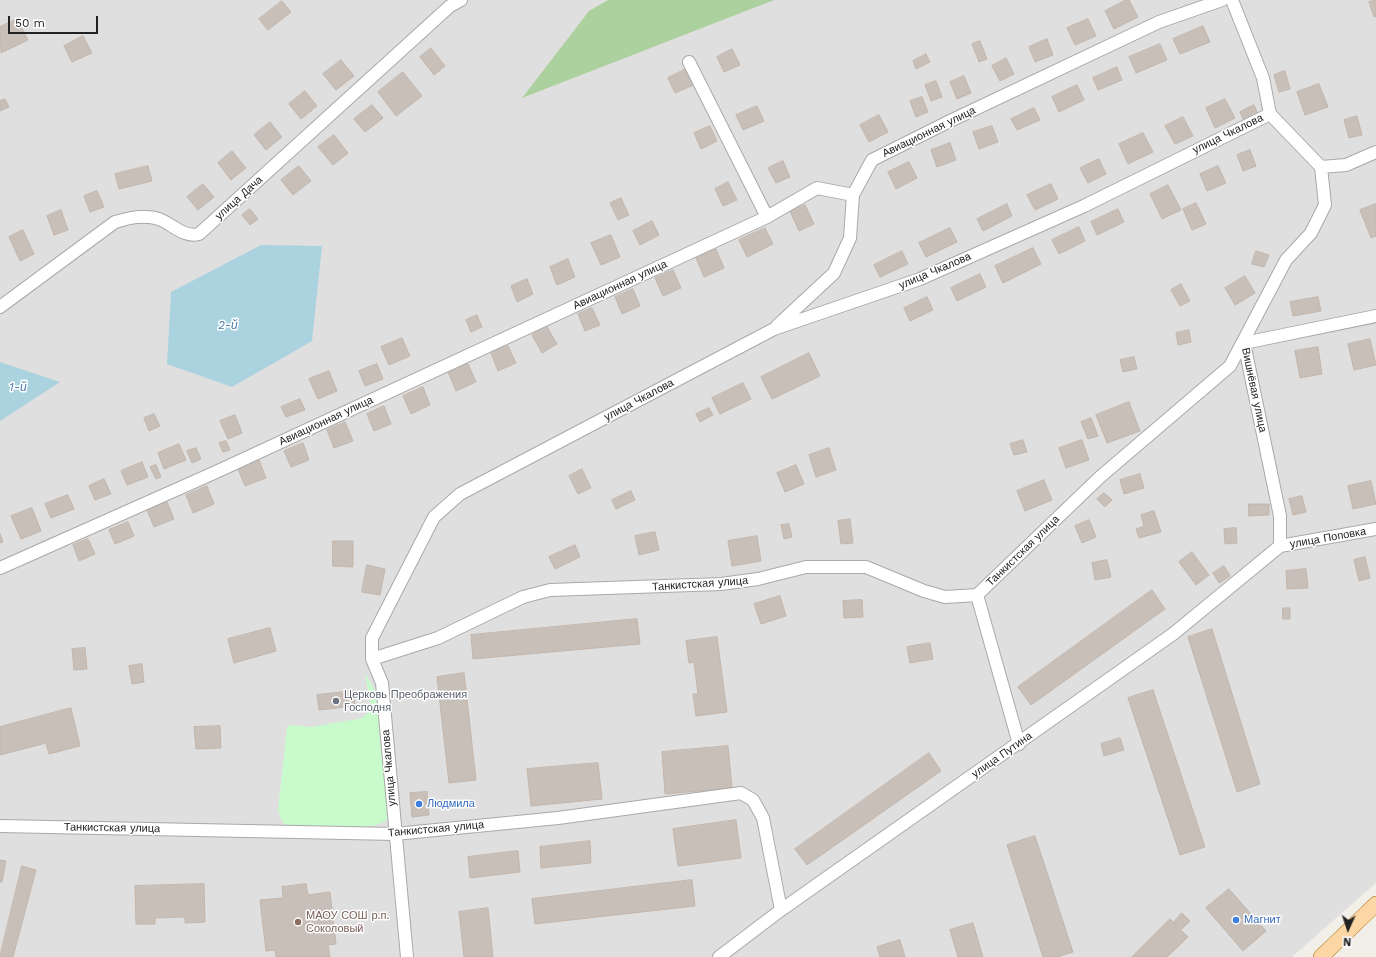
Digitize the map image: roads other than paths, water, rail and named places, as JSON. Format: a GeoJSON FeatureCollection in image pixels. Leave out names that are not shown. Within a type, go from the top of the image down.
{"type":"FeatureCollection","features":[{"type":"Feature","properties":{"kind":"main road"},"geometry":{"type":"LineString","coordinates":[[1321,957],[1376,904]]}},
{"type":"Feature","properties":{"kind":"street","name":"улица Дача"},"geometry":{"type":"LineString","coordinates":[[0,307],[58,262],[115,222],[135,216],[147,217],[158,219],[190,235],[199,234],[449,3],[461,0]]}},
{"type":"Feature","properties":{"kind":"street","name":"Авиационная улица"},"geometry":{"type":"LineString","coordinates":[[0,568],[216,472],[767,216],[817,188],[853,195],[872,160],[950,121],[1159,22],[1222,0]]}},
{"type":"Feature","properties":{"kind":"street"},"geometry":{"type":"LineString","coordinates":[[1232,0],[1263,78],[1270,114],[1321,167],[1346,165],[1376,152]]}},
{"type":"Feature","properties":{"kind":"street"},"geometry":{"type":"LineString","coordinates":[[689,62],[767,216]]}},
{"type":"Feature","properties":{"kind":"street","name":"улица Чкалова"},"geometry":{"type":"LineString","coordinates":[[407,957],[382,683],[372,659],[372,638],[434,517],[460,494],[774,329],[920,279],[1084,206],[1270,114]]}},
{"type":"Feature","properties":{"kind":"street","name":"Танкистская улица"},"geometry":{"type":"LineString","coordinates":[[372,659],[438,638],[523,597],[550,590],[721,584],[758,579],[806,568],[866,567],[924,591],[945,597],[977,595],[1100,477],[1230,366],[1244,343],[1286,260],[1311,233],[1325,205],[1321,167]]}},
{"type":"Feature","properties":{"kind":"street"},"geometry":{"type":"LineString","coordinates":[[774,329],[834,273],[850,238],[853,195]]}},
{"type":"Feature","properties":{"kind":"street","name":"Вишнёвая улица"},"geometry":{"type":"LineString","coordinates":[[1280,546],[1280,516],[1244,343],[1376,316]]}},
{"type":"Feature","properties":{"kind":"street","name":"улица Поповка"},"geometry":{"type":"LineString","coordinates":[[1280,546],[1376,529]]}},
{"type":"Feature","properties":{"kind":"street","name":"улица Путина"},"geometry":{"type":"LineString","coordinates":[[719,957],[781,910],[1173,634],[1280,546]]}},
{"type":"Feature","properties":{"kind":"street"},"geometry":{"type":"LineString","coordinates":[[977,595],[1018,744]]}},
{"type":"Feature","properties":{"kind":"street","name":"Танкистская улица"},"geometry":{"type":"LineString","coordinates":[[0,826],[395,834],[558,818],[742,793],[753,800],[762,818],[781,910]]}},
{"type":"Feature","properties":{"kind":"water","name":"2-й"},"geometry":{"type":"Polygon","coordinates":[[[261,245],[322,246],[312,341],[232,387],[167,364],[171,292],[261,245]]]}},
{"type":"Feature","properties":{"kind":"water","name":"1-й"},"geometry":{"type":"Polygon","coordinates":[[[0,362],[60,382],[0,421],[0,362]]]}},
{"type":"Feature","properties":{"kind":"place","name":"Церковь Преображения Господня"},"geometry":{"type":"Point","coordinates":[336,701]}},
{"type":"Feature","properties":{"kind":"place","name":"Людмила"},"geometry":{"type":"Point","coordinates":[419,804]}},
{"type":"Feature","properties":{"kind":"place","name":"Магнит"},"geometry":{"type":"Point","coordinates":[1236,920]}},
{"type":"Feature","properties":{"kind":"place","name":"МАОУ СОШ р.п. Соколовый"},"geometry":{"type":"Point","coordinates":[298,922]}}]}
